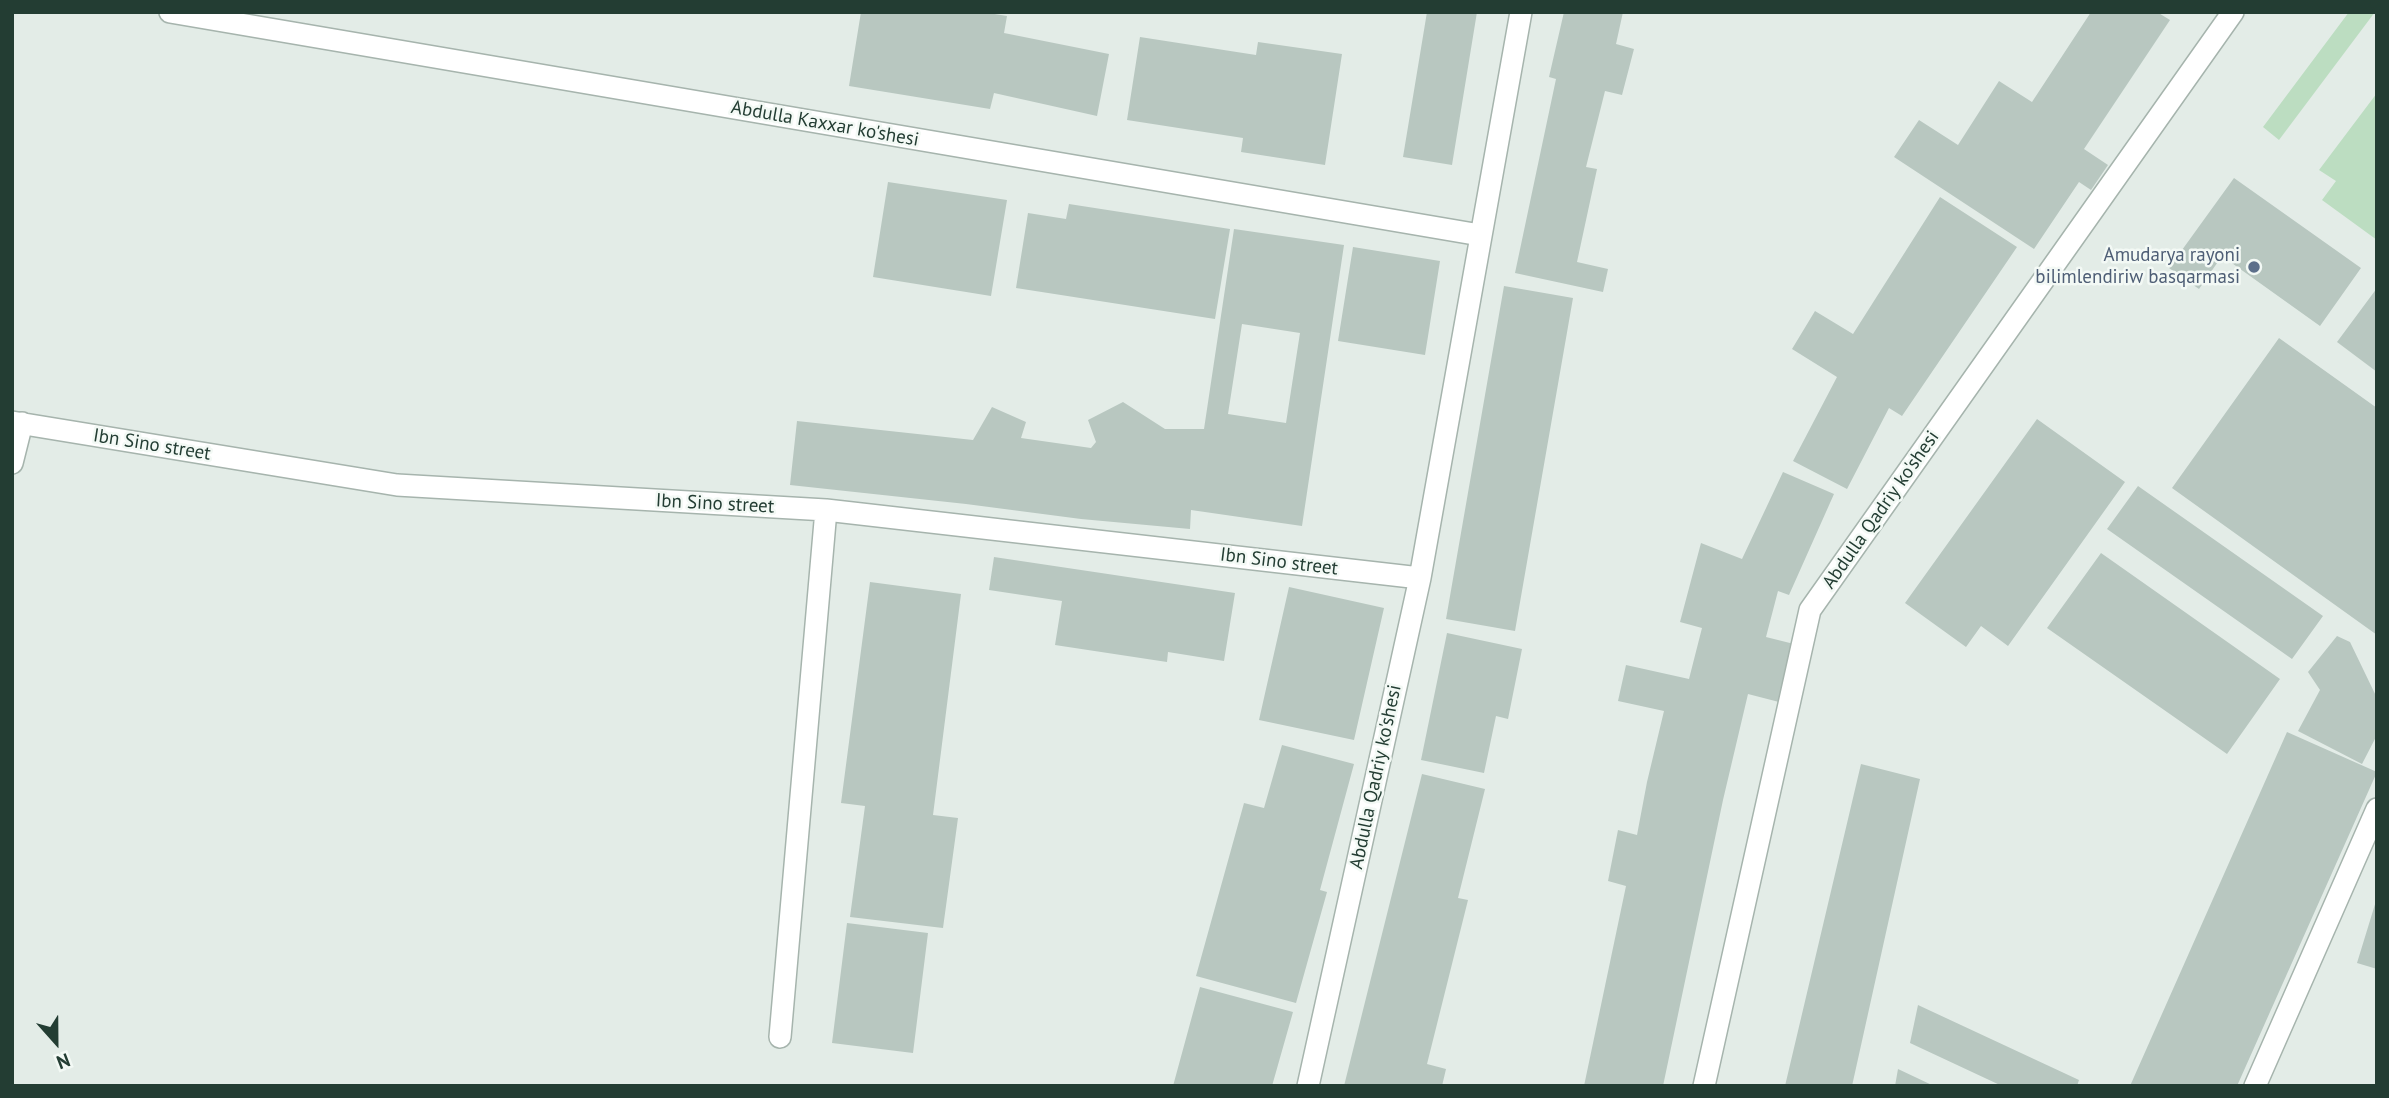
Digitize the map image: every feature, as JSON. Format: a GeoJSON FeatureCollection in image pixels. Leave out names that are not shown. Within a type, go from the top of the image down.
{"type":"FeatureCollection","features":[{"type":"Feature","properties":{"kind":"street","name":"Abdulla Kaxxar ko'shesi"},"geometry":{"type":"LineString","coordinates":[[170,12],[1480,235]]}},
{"type":"Feature","properties":{"kind":"street","name":"Abdulla Qadriy ko'shesi"},"geometry":{"type":"LineString","coordinates":[[1308,1086],[1420,578],[1521,12]]}},
{"type":"Feature","properties":{"kind":"street","name":"Abdulla Qadriy ko'shesi"},"geometry":{"type":"LineString","coordinates":[[1704,1086],[1810,610],[2233,12]]}},
{"type":"Feature","properties":{"kind":"street","name":"Ibn Sino street"},"geometry":{"type":"LineString","coordinates":[[17,423],[397,485],[826,510],[1420,578]]}},
{"type":"Feature","properties":{"kind":"street"},"geometry":{"type":"LineString","coordinates":[[12,463],[17,423]]}},
{"type":"Feature","properties":{"kind":"street"},"geometry":{"type":"LineString","coordinates":[[780,1037],[826,510]]}},
{"type":"Feature","properties":{"kind":"street"},"geometry":{"type":"LineString","coordinates":[[2255,1086],[2377,809]]}},
{"type":"Feature","properties":{"kind":"green space"},"geometry":{"type":"Polygon","coordinates":[[[2349,12],[2375,12],[2279,140],[2263,127],[2349,12]]]}},
{"type":"Feature","properties":{"kind":"green space"},"geometry":{"type":"Polygon","coordinates":[[[2377,93],[2377,240],[2322,200],[2336,181],[2319,170],[2377,93]]]}},
{"type":"Feature","properties":{"kind":"building"},"geometry":{"type":"Polygon","coordinates":[[[861,12],[982,12],[1007,16],[1004,33],[1109,54],[1097,116],[994,93],[990,109],[849,86],[861,12]]]}},
{"type":"Feature","properties":{"kind":"building"},"geometry":{"type":"Polygon","coordinates":[[[1427,12],[1477,12],[1452,165],[1403,157],[1427,12]]]}},
{"type":"Feature","properties":{"kind":"building"},"geometry":{"type":"Polygon","coordinates":[[[1564,12],[1623,12],[1616,44],[1634,49],[1622,95],[1605,91],[1586,167],[1597,169],[1577,262],[1608,269],[1603,292],[1515,273],[1556,79],[1549,77],[1564,12]]]}},
{"type":"Feature","properties":{"kind":"building"},"geometry":{"type":"Polygon","coordinates":[[[2091,12],[2157,12],[2170,20],[2084,149],[2108,165],[2091,190],[2079,182],[2034,249],[1894,157],[1919,120],[1958,145],[1999,81],[2032,102],[2091,12]]]}},
{"type":"Feature","properties":{"kind":"building"},"geometry":{"type":"Polygon","coordinates":[[[1140,37],[1256,55],[1258,42],[1342,54],[1325,165],[1241,152],[1243,138],[1127,120],[1140,37]]]}},
{"type":"Feature","properties":{"kind":"building"},"geometry":{"type":"Polygon","coordinates":[[[2234,178],[2361,268],[2320,326],[2222,256],[2199,289],[2169,268],[2234,178]]]}},
{"type":"Feature","properties":{"kind":"building"},"geometry":{"type":"Polygon","coordinates":[[[888,182],[1007,200],[991,296],[873,277],[888,182]]]}},
{"type":"Feature","properties":{"kind":"building"},"geometry":{"type":"Polygon","coordinates":[[[1940,197],[2017,247],[1902,416],[1889,408],[1847,489],[1793,461],[1837,377],[1792,349],[1815,311],[1853,334],[1940,197]]]}},
{"type":"Feature","properties":{"kind":"building"},"geometry":{"type":"Polygon","coordinates":[[[1069,204],[1230,229],[1215,319],[1016,288],[1028,213],[1066,219],[1069,204]]]}},
{"type":"Feature","properties":{"kind":"building"},"geometry":{"type":"Polygon","coordinates":[[[1234,229],[1344,245],[1302,526],[1191,510],[1190,529],[790,485],[797,421],[973,440],[992,407],[1026,422],[1021,438],[1091,448],[1096,442],[1088,420],[1123,402],[1165,429],[1204,429],[1234,229]],[[1242,324],[1228,414],[1286,423],[1300,333],[1242,324]]]}},
{"type":"Feature","properties":{"kind":"building"},"geometry":{"type":"Polygon","coordinates":[[[1353,247],[1440,261],[1425,355],[1338,341],[1353,247]]]}},
{"type":"Feature","properties":{"kind":"building"},"geometry":{"type":"Polygon","coordinates":[[[1504,286],[1573,298],[1515,631],[1446,619],[1504,286]]]}},
{"type":"Feature","properties":{"kind":"building"},"geometry":{"type":"Polygon","coordinates":[[[2377,288],[2377,372],[2337,342],[2377,288]]]}},
{"type":"Feature","properties":{"kind":"building"},"geometry":{"type":"Polygon","coordinates":[[[2279,338],[2377,408],[2377,635],[2172,488],[2279,338]]]}},
{"type":"Feature","properties":{"kind":"building"},"geometry":{"type":"Polygon","coordinates":[[[2037,419],[2125,482],[2008,646],[1981,626],[1966,647],[1905,603],[2037,419]]]}},
{"type":"Feature","properties":{"kind":"building"},"geometry":{"type":"Polygon","coordinates":[[[1783,472],[1834,494],[1789,595],[1778,591],[1766,637],[1794,644],[1779,702],[1748,694],[1663,1086],[1584,1086],[1626,886],[1608,881],[1618,830],[1637,835],[1664,711],[1618,701],[1626,665],[1689,679],[1702,628],[1680,622],[1701,543],[1742,559],[1783,472]]]}},
{"type":"Feature","properties":{"kind":"building"},"geometry":{"type":"Polygon","coordinates":[[[2138,486],[2323,616],[2292,659],[2107,529],[2138,486]]]}},
{"type":"Feature","properties":{"kind":"building"},"geometry":{"type":"Polygon","coordinates":[[[2101,553],[2280,679],[2227,754],[2047,628],[2101,553]]]}},
{"type":"Feature","properties":{"kind":"building"},"geometry":{"type":"Polygon","coordinates":[[[994,557],[1235,593],[1224,661],[1168,652],[1167,662],[1055,645],[1062,601],[989,590],[994,557]]]}},
{"type":"Feature","properties":{"kind":"building"},"geometry":{"type":"Polygon","coordinates":[[[870,582],[961,594],[933,815],[958,818],[943,928],[850,917],[865,806],[841,803],[870,582]]]}},
{"type":"Feature","properties":{"kind":"building"},"geometry":{"type":"Polygon","coordinates":[[[1289,587],[1384,608],[1354,740],[1259,720],[1289,587]]]}},
{"type":"Feature","properties":{"kind":"building"},"geometry":{"type":"Polygon","coordinates":[[[1447,633],[1522,649],[1508,719],[1496,716],[1484,773],[1421,760],[1447,633]]]}},
{"type":"Feature","properties":{"kind":"building"},"geometry":{"type":"Polygon","coordinates":[[[2337,636],[2350,642],[2377,698],[2377,735],[2362,764],[2298,731],[2320,690],[2308,672],[2337,636]]]}},
{"type":"Feature","properties":{"kind":"building"},"geometry":{"type":"Polygon","coordinates":[[[2287,732],[2377,772],[2237,1086],[2130,1086],[2287,732]]]}},
{"type":"Feature","properties":{"kind":"building"},"geometry":{"type":"Polygon","coordinates":[[[1282,745],[1354,764],[1320,890],[1327,892],[1296,1003],[1196,976],[1244,803],[1264,808],[1282,745]]]}},
{"type":"Feature","properties":{"kind":"building"},"geometry":{"type":"Polygon","coordinates":[[[1861,764],[1920,779],[1852,1086],[1785,1086],[1861,764]]]}},
{"type":"Feature","properties":{"kind":"building"},"geometry":{"type":"Polygon","coordinates":[[[1422,774],[1485,789],[1458,898],[1468,900],[1427,1064],[1446,1069],[1442,1086],[1344,1086],[1422,774]]]}},
{"type":"Feature","properties":{"kind":"building"},"geometry":{"type":"Polygon","coordinates":[[[2377,901],[2377,969],[2357,963],[2377,901]]]}},
{"type":"Feature","properties":{"kind":"building"},"geometry":{"type":"Polygon","coordinates":[[[847,923],[928,933],[913,1053],[832,1043],[847,923]]]}},
{"type":"Feature","properties":{"kind":"building"},"geometry":{"type":"Polygon","coordinates":[[[1200,987],[1293,1012],[1272,1086],[1173,1086],[1200,987]]]}},
{"type":"Feature","properties":{"kind":"building"},"geometry":{"type":"Polygon","coordinates":[[[1918,1005],[2079,1080],[2077,1086],[2002,1086],[1910,1043],[1918,1005]]]}},
{"type":"Feature","properties":{"kind":"building"},"geometry":{"type":"Polygon","coordinates":[[[1898,1069],[1934,1086],[1895,1086],[1898,1069]]]}},
{"type":"Feature","properties":{"kind":"place","name":"Amudarya rayoni bilimlendiriw basqarmasi"},"geometry":{"type":"Point","coordinates":[2254,267]}}]}
